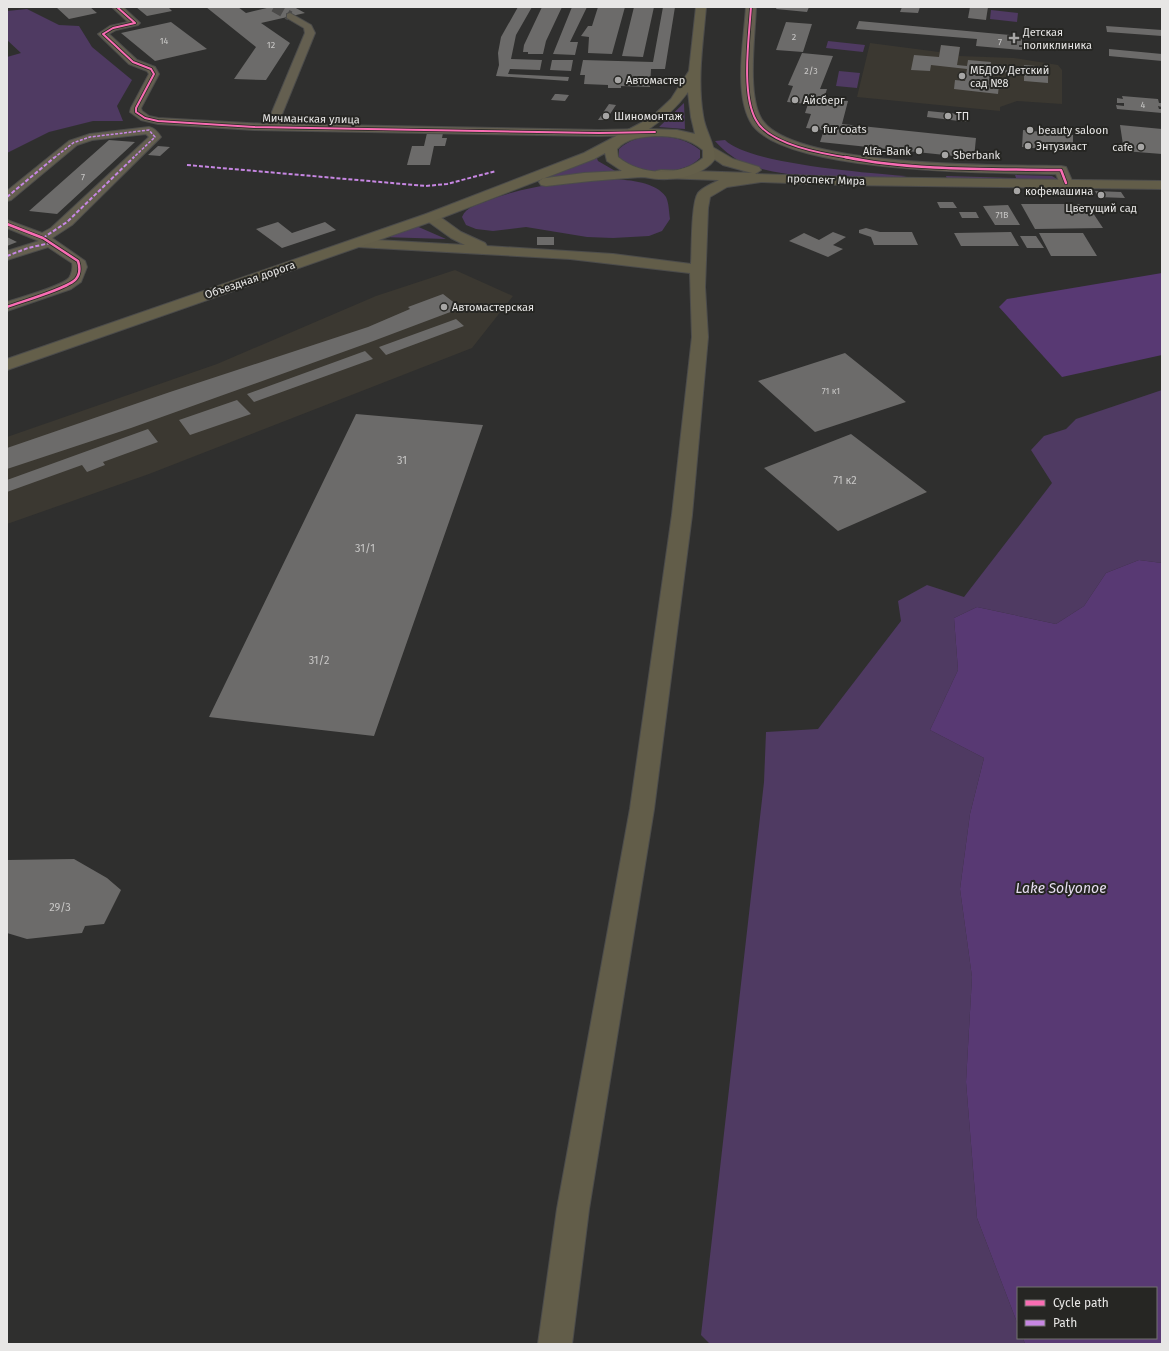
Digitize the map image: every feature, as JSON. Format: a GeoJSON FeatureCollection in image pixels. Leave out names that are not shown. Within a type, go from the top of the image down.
{"type":"FeatureCollection","features":[{"type":"Feature","properties":{"kind":"main road"},"geometry":{"type":"LineString","coordinates":[[701,7],[695,70],[698,124],[701,137],[709,149],[709,159],[701,166],[686,172],[658,174],[629,169],[615,162],[610,153],[611,148],[620,140],[633,135],[654,132],[688,136],[698,140],[709,149],[728,162],[756,170],[798,177],[846,181]]}},
{"type":"Feature","properties":{"kind":"main road"},"geometry":{"type":"LineString","coordinates":[[492,195],[589,156],[634,133],[660,116],[675,102],[686,87],[695,70]]}},
{"type":"Feature","properties":{"kind":"main road"},"geometry":{"type":"LineString","coordinates":[[658,174],[687,191],[701,208]]}},
{"type":"Feature","properties":{"kind":"main road","name":"проспект Мира"},"geometry":{"type":"LineString","coordinates":[[492,195],[522,186],[554,181],[612,175],[658,174],[846,181],[1066,183],[1162,186]]}},
{"type":"Feature","properties":{"kind":"main road"},"geometry":{"type":"LineString","coordinates":[[555,1344],[573,1209],[642,809],[682,515],[700,337],[697,269],[701,208],[704,196],[712,189],[738,180],[760,178]]}},
{"type":"Feature","properties":{"kind":"main road","name":"Объездная дорога"},"geometry":{"type":"LineString","coordinates":[[7,364],[358,243],[492,195]]}},
{"type":"Feature","properties":{"kind":"main road"},"geometry":{"type":"LineString","coordinates":[[431,217],[456,235],[487,249]]}},
{"type":"Feature","properties":{"kind":"main road"},"geometry":{"type":"LineString","coordinates":[[358,243],[487,249],[631,260],[697,269]]}},
{"type":"Feature","properties":{"kind":"street","name":"Мичманская улица"},"geometry":{"type":"LineString","coordinates":[[117,7],[135,23],[113,28],[103,34],[133,62],[149,68],[154,74],[136,108],[136,112],[145,118],[158,121],[271,127],[634,133],[654,132]]}},
{"type":"Feature","properties":{"kind":"street"},"geometry":{"type":"LineString","coordinates":[[751,7],[748,91],[755,120],[768,134],[801,149],[857,159],[940,166],[1061,170],[1066,183]]}},
{"type":"Feature","properties":{"kind":"street"},"geometry":{"type":"LineString","coordinates":[[271,127],[310,33],[308,27],[290,16]]}},
{"type":"Feature","properties":{"kind":"street"},"geometry":{"type":"LineString","coordinates":[[7,197],[73,143],[90,137],[120,132],[149,130],[155,137],[46,241],[7,256]]}},
{"type":"Feature","properties":{"kind":"street"},"geometry":{"type":"LineString","coordinates":[[7,224],[46,241],[78,261],[80,268],[76,279],[66,286],[7,307]]}},
{"type":"Feature","properties":{"kind":"shaded area"},"geometry":{"type":"Polygon","coordinates":[[[27,9],[59,25],[79,26],[92,47],[132,80],[117,106],[123,121],[93,121],[49,132],[7,153],[7,57],[21,53],[7,40],[7,11],[27,9]]]}},
{"type":"Feature","properties":{"kind":"shaded area"},"geometry":{"type":"Polygon","coordinates":[[[991,10],[1018,13],[1017,22],[990,19],[991,10]]]}},
{"type":"Feature","properties":{"kind":"shaded area"},"geometry":{"type":"Polygon","coordinates":[[[828,41],[865,45],[863,52],[826,48],[828,41]]]}},
{"type":"Feature","properties":{"kind":"shaded area","name":"МБДОУ Детский сад №8"},"geometry":{"type":"Polygon","coordinates":[[[870,43],[939,52],[941,45],[960,47],[959,56],[1014,58],[1058,65],[1062,70],[1062,104],[1017,101],[1000,107],[1000,111],[857,97],[870,43]]]}},
{"type":"Feature","properties":{"kind":"shaded area"},"geometry":{"type":"Polygon","coordinates":[[[839,71],[860,73],[857,88],[836,86],[839,71]]]}},
{"type":"Feature","properties":{"kind":"shaded area"},"geometry":{"type":"Polygon","coordinates":[[[684,103],[685,129],[659,127],[684,103]]]}},
{"type":"Feature","properties":{"kind":"shaded area"},"geometry":{"type":"Polygon","coordinates":[[[656,136],[674,138],[690,143],[700,150],[700,158],[692,164],[682,168],[671,171],[660,171],[637,167],[627,163],[619,157],[619,149],[627,143],[641,138],[656,136]]]}},
{"type":"Feature","properties":{"kind":"shaded area"},"geometry":{"type":"Polygon","coordinates":[[[725,140],[738,148],[783,161],[840,170],[907,176],[848,179],[799,176],[776,172],[756,168],[737,160],[715,141],[725,140]]]}},
{"type":"Feature","properties":{"kind":"shaded area"},"geometry":{"type":"Polygon","coordinates":[[[596,156],[598,161],[617,172],[549,177],[596,156]]]}},
{"type":"Feature","properties":{"kind":"shaded area"},"geometry":{"type":"Polygon","coordinates":[[[1015,175],[1052,176],[1057,179],[947,179],[946,176],[1016,178],[1015,175]]]}},
{"type":"Feature","properties":{"kind":"shaded area"},"geometry":{"type":"Polygon","coordinates":[[[613,179],[642,183],[662,192],[667,199],[670,219],[662,231],[649,236],[613,238],[587,237],[526,227],[493,231],[476,229],[466,225],[462,217],[466,211],[472,207],[518,191],[549,185],[613,179]]]}},
{"type":"Feature","properties":{"kind":"shaded area"},"geometry":{"type":"Polygon","coordinates":[[[414,225],[446,239],[382,237],[414,225]]]}},
{"type":"Feature","properties":{"kind":"shaded area"},"geometry":{"type":"Polygon","coordinates":[[[455,270],[513,296],[472,348],[149,474],[7,524],[7,437],[217,364],[376,296],[455,270]]]}},
{"type":"Feature","properties":{"kind":"shaded area"},"geometry":{"type":"Polygon","coordinates":[[[1162,390],[1162,563],[1139,560],[1106,573],[1084,606],[1056,624],[977,607],[954,618],[958,670],[930,730],[984,758],[970,814],[960,889],[972,977],[966,1082],[977,1218],[1017,1322],[1017,1339],[1023,1339],[1025,1344],[710,1344],[701,1335],[764,782],[766,732],[818,729],[901,621],[898,601],[927,585],[964,597],[1052,483],[1031,450],[1044,436],[1066,429],[1076,419],[1162,390]]]}},
{"type":"Feature","properties":{"kind":"water"},"geometry":{"type":"Polygon","coordinates":[[[1162,273],[1162,355],[1062,377],[999,307],[1007,299],[1162,273]]]}},
{"type":"Feature","properties":{"kind":"water","name":"Lake Solyonoe"},"geometry":{"type":"Polygon","coordinates":[[[1139,560],[1162,563],[1162,1344],[1025,1344],[1023,1339],[1157,1339],[1157,1287],[1017,1287],[1017,1322],[977,1218],[966,1082],[972,977],[960,889],[970,814],[984,758],[930,730],[958,670],[954,618],[977,607],[1056,624],[1084,606],[1106,573],[1139,560]]]}},
{"type":"Feature","properties":{"kind":"building"},"geometry":{"type":"Polygon","coordinates":[[[56,7],[90,7],[97,13],[69,19],[56,7]]]}},
{"type":"Feature","properties":{"kind":"building"},"geometry":{"type":"Polygon","coordinates":[[[136,7],[168,7],[172,11],[147,16],[136,7]]]}},
{"type":"Feature","properties":{"kind":"building"},"geometry":{"type":"Polygon","coordinates":[[[206,7],[238,7],[246,13],[271,7],[294,7],[305,13],[261,23],[290,43],[266,80],[234,79],[256,47],[206,7]]]}},
{"type":"Feature","properties":{"kind":"building"},"geometry":{"type":"Polygon","coordinates":[[[518,7],[532,7],[516,35],[511,59],[542,60],[540,70],[510,69],[508,74],[569,77],[568,81],[496,76],[499,65],[498,53],[501,37],[518,7]]]}},
{"type":"Feature","properties":{"kind":"building"},"geometry":{"type":"Polygon","coordinates":[[[542,7],[562,7],[546,41],[543,54],[528,54],[528,52],[523,52],[524,45],[542,7]]]}},
{"type":"Feature","properties":{"kind":"building"},"geometry":{"type":"Polygon","coordinates":[[[572,7],[587,7],[570,42],[578,42],[575,55],[553,54],[572,7]]]}},
{"type":"Feature","properties":{"kind":"building"},"geometry":{"type":"Polygon","coordinates":[[[598,7],[625,7],[612,54],[588,53],[589,37],[581,36],[588,26],[592,26],[598,7]]]}},
{"type":"Feature","properties":{"kind":"building"},"geometry":{"type":"Polygon","coordinates":[[[634,7],[654,7],[643,57],[622,56],[634,7]]]}},
{"type":"Feature","properties":{"kind":"building"},"geometry":{"type":"Polygon","coordinates":[[[663,7],[675,7],[665,69],[651,69],[650,87],[621,86],[621,88],[608,88],[608,85],[584,84],[585,75],[580,75],[583,60],[653,62],[663,7]]]}},
{"type":"Feature","properties":{"kind":"building"},"geometry":{"type":"Polygon","coordinates":[[[777,7],[809,7],[807,12],[776,9],[777,7]]]}},
{"type":"Feature","properties":{"kind":"building"},"geometry":{"type":"Polygon","coordinates":[[[902,7],[920,7],[918,13],[900,12],[902,7]]]}},
{"type":"Feature","properties":{"kind":"building"},"geometry":{"type":"Polygon","coordinates":[[[970,7],[988,7],[986,20],[968,18],[970,7]]]}},
{"type":"Feature","properties":{"kind":"building"},"geometry":{"type":"Polygon","coordinates":[[[859,21],[1022,36],[1022,45],[1019,45],[1019,47],[1022,47],[1022,50],[976,46],[977,39],[856,29],[859,21]]]}},
{"type":"Feature","properties":{"kind":"building"},"geometry":{"type":"Polygon","coordinates":[[[171,22],[207,49],[155,61],[121,33],[171,22]]]}},
{"type":"Feature","properties":{"kind":"building"},"geometry":{"type":"Polygon","coordinates":[[[786,22],[812,24],[803,52],[776,50],[786,22]]]}},
{"type":"Feature","properties":{"kind":"building"},"geometry":{"type":"Polygon","coordinates":[[[1106,26],[1162,30],[1162,36],[1107,32],[1106,26]]]}},
{"type":"Feature","properties":{"kind":"building"},"geometry":{"type":"Polygon","coordinates":[[[941,45],[960,47],[957,65],[967,66],[968,60],[991,62],[990,68],[1024,72],[1024,65],[1048,67],[1048,83],[1024,81],[1024,74],[990,71],[989,84],[999,85],[998,94],[954,89],[955,80],[965,81],[967,69],[931,65],[930,71],[911,70],[914,55],[939,57],[941,45]]]}},
{"type":"Feature","properties":{"kind":"building"},"geometry":{"type":"Polygon","coordinates":[[[1109,49],[1162,54],[1162,61],[1109,56],[1109,49]]]}},
{"type":"Feature","properties":{"kind":"building"},"geometry":{"type":"Polygon","coordinates":[[[802,53],[833,56],[820,89],[827,89],[824,98],[848,101],[842,124],[976,138],[974,158],[820,142],[824,130],[806,128],[811,114],[805,113],[808,104],[787,102],[793,86],[788,85],[802,53]]]}},
{"type":"Feature","properties":{"kind":"building"},"geometry":{"type":"Polygon","coordinates":[[[552,60],[573,60],[571,71],[550,70],[552,60]]]}},
{"type":"Feature","properties":{"kind":"building"},"geometry":{"type":"Polygon","coordinates":[[[555,94],[569,95],[565,101],[551,100],[555,94]]]}},
{"type":"Feature","properties":{"kind":"building"},"geometry":{"type":"Polygon","coordinates":[[[1122,96],[1158,99],[1159,103],[1162,103],[1162,107],[1158,106],[1159,109],[1162,109],[1162,113],[1117,109],[1116,105],[1124,106],[1124,103],[1117,103],[1117,98],[1123,99],[1122,96]]]}},
{"type":"Feature","properties":{"kind":"building"},"geometry":{"type":"Polygon","coordinates":[[[609,104],[616,105],[606,120],[598,120],[609,104]]]}},
{"type":"Feature","properties":{"kind":"building","name":"ТП"},"geometry":{"type":"Polygon","coordinates":[[[928,111],[968,115],[967,122],[927,117],[928,111]]]}},
{"type":"Feature","properties":{"kind":"building"},"geometry":{"type":"Polygon","coordinates":[[[1120,125],[1162,129],[1162,154],[1124,151],[1120,125]]]}},
{"type":"Feature","properties":{"kind":"building"},"geometry":{"type":"Polygon","coordinates":[[[1023,130],[1073,135],[1073,152],[1022,147],[1023,130]]]}},
{"type":"Feature","properties":{"kind":"building"},"geometry":{"type":"Polygon","coordinates":[[[427,133],[443,133],[442,138],[447,138],[445,146],[434,146],[430,165],[407,165],[412,146],[424,146],[427,133]]]}},
{"type":"Feature","properties":{"kind":"building"},"geometry":{"type":"Polygon","coordinates":[[[109,140],[135,142],[57,214],[29,211],[109,140]]]}},
{"type":"Feature","properties":{"kind":"building"},"geometry":{"type":"Polygon","coordinates":[[[158,146],[170,147],[160,156],[148,155],[158,146]]]}},
{"type":"Feature","properties":{"kind":"building"},"geometry":{"type":"Polygon","coordinates":[[[1095,191],[1121,192],[1125,198],[1098,197],[1095,191]]]}},
{"type":"Feature","properties":{"kind":"building"},"geometry":{"type":"Polygon","coordinates":[[[937,202],[953,202],[957,208],[940,208],[937,202]]]}},
{"type":"Feature","properties":{"kind":"building"},"geometry":{"type":"Polygon","coordinates":[[[1021,204],[1087,204],[1103,228],[1035,229],[1021,204]]]}},
{"type":"Feature","properties":{"kind":"building"},"geometry":{"type":"Polygon","coordinates":[[[1008,205],[1020,225],[995,225],[983,206],[1008,205]]]}},
{"type":"Feature","properties":{"kind":"building"},"geometry":{"type":"Polygon","coordinates":[[[959,212],[976,212],[979,218],[962,218],[959,212]]]}},
{"type":"Feature","properties":{"kind":"building"},"geometry":{"type":"Polygon","coordinates":[[[278,222],[292,233],[325,222],[336,230],[282,248],[256,229],[278,222]]]}},
{"type":"Feature","properties":{"kind":"building"},"geometry":{"type":"Polygon","coordinates":[[[866,228],[880,232],[912,232],[918,245],[874,245],[871,237],[859,233],[859,230],[866,228]]]}},
{"type":"Feature","properties":{"kind":"building"},"geometry":{"type":"Polygon","coordinates":[[[833,232],[846,237],[833,245],[843,249],[828,257],[789,241],[804,233],[819,240],[833,232]]]}},
{"type":"Feature","properties":{"kind":"building"},"geometry":{"type":"Polygon","coordinates":[[[1011,232],[1019,246],[961,246],[954,233],[1011,232]]]}},
{"type":"Feature","properties":{"kind":"building"},"geometry":{"type":"Polygon","coordinates":[[[1039,233],[1083,233],[1097,256],[1051,256],[1039,233]]]}},
{"type":"Feature","properties":{"kind":"building"},"geometry":{"type":"Polygon","coordinates":[[[1020,236],[1036,236],[1044,248],[1027,248],[1020,236]]]}},
{"type":"Feature","properties":{"kind":"building"},"geometry":{"type":"Polygon","coordinates":[[[7,237],[17,242],[7,246],[7,237]]]}},
{"type":"Feature","properties":{"kind":"building"},"geometry":{"type":"Polygon","coordinates":[[[537,237],[554,237],[554,245],[537,245],[537,237]]]}},
{"type":"Feature","properties":{"kind":"building"},"geometry":{"type":"Polygon","coordinates":[[[443,294],[461,308],[131,428],[7,469],[7,448],[170,392],[368,327],[410,309],[408,307],[443,294]]]}},
{"type":"Feature","properties":{"kind":"building"},"geometry":{"type":"Polygon","coordinates":[[[456,319],[464,326],[386,355],[379,347],[456,319]]]}},
{"type":"Feature","properties":{"kind":"building"},"geometry":{"type":"Polygon","coordinates":[[[365,351],[373,359],[254,402],[247,394],[365,351]]]}},
{"type":"Feature","properties":{"kind":"building"},"geometry":{"type":"Polygon","coordinates":[[[845,353],[906,402],[815,432],[758,381],[845,353]]]}},
{"type":"Feature","properties":{"kind":"building"},"geometry":{"type":"Polygon","coordinates":[[[237,400],[251,414],[190,435],[179,420],[237,400]]]}},
{"type":"Feature","properties":{"kind":"building"},"geometry":{"type":"Polygon","coordinates":[[[356,414],[483,425],[374,736],[209,717],[356,414]]]}},
{"type":"Feature","properties":{"kind":"building"},"geometry":{"type":"Polygon","coordinates":[[[148,429],[158,442],[103,462],[105,465],[87,472],[82,465],[7,492],[7,480],[148,429]]]}},
{"type":"Feature","properties":{"kind":"building"},"geometry":{"type":"Polygon","coordinates":[[[851,434],[927,492],[838,531],[764,468],[851,434]]]}},
{"type":"Feature","properties":{"kind":"building"},"geometry":{"type":"Polygon","coordinates":[[[74,859],[107,878],[121,890],[104,924],[85,926],[82,933],[27,939],[7,933],[7,860],[74,859]]]}},
{"type":"Feature","properties":{"kind":"tunnel"},"geometry":{"type":"LineString","coordinates":[[274,7],[290,16]]}},
{"type":"Feature","properties":{"kind":"marked path"},"geometry":{"type":"LineString","coordinates":[[7,197],[73,143],[90,137],[149,130],[155,137],[67,222],[56,231],[43,238]]}},
{"type":"Feature","properties":{"kind":"marked path"},"geometry":{"type":"LineString","coordinates":[[187,165],[328,176],[426,186],[447,184],[496,171]]}},
{"type":"Feature","properties":{"kind":"marked path"},"geometry":{"type":"LineString","coordinates":[[7,256],[28,248],[50,243]]}},
{"type":"Feature","properties":{"kind":"cycle path"},"geometry":{"type":"LineString","coordinates":[[117,7],[135,23],[113,28],[103,34],[133,62],[151,69],[154,74],[136,108],[136,112],[145,118],[158,121],[254,127],[599,133],[655,132]]}},
{"type":"Feature","properties":{"kind":"cycle path"},"geometry":{"type":"LineString","coordinates":[[751,7],[748,66],[749,96],[756,121],[774,137],[807,150],[849,158],[898,164],[994,169],[1061,170],[1066,183]]}},
{"type":"Feature","properties":{"kind":"cycle path"},"geometry":{"type":"LineString","coordinates":[[7,224],[43,238],[78,261],[80,267],[76,279],[66,286],[7,307]]}},
{"type":"Feature","properties":{"kind":"place","name":"Детская поликлиника"},"geometry":{"type":"Point","coordinates":[1014,38]}},
{"type":"Feature","properties":{"kind":"place","name":"МБДОУ Детский сад №8"},"geometry":{"type":"Point","coordinates":[962,76]}},
{"type":"Feature","properties":{"kind":"place","name":"Автомастер"},"geometry":{"type":"Point","coordinates":[618,80]}},
{"type":"Feature","properties":{"kind":"place","name":"Айсберг"},"geometry":{"type":"Point","coordinates":[795,100]}},
{"type":"Feature","properties":{"kind":"place","name":"Шиномонтаж"},"geometry":{"type":"Point","coordinates":[606,116]}},
{"type":"Feature","properties":{"kind":"place","name":"ТП"},"geometry":{"type":"Point","coordinates":[948,116]}},
{"type":"Feature","properties":{"kind":"place","name":"fur coats"},"geometry":{"type":"Point","coordinates":[815,129]}},
{"type":"Feature","properties":{"kind":"place","name":"beauty saloon"},"geometry":{"type":"Point","coordinates":[1030,130]}},
{"type":"Feature","properties":{"kind":"place","name":"Энтузиаст"},"geometry":{"type":"Point","coordinates":[1028,146]}},
{"type":"Feature","properties":{"kind":"place","name":"cafe"},"geometry":{"type":"Point","coordinates":[1141,147]}},
{"type":"Feature","properties":{"kind":"place","name":"Alfa-Bank"},"geometry":{"type":"Point","coordinates":[919,151]}},
{"type":"Feature","properties":{"kind":"place","name":"Sberbank"},"geometry":{"type":"Point","coordinates":[945,155]}},
{"type":"Feature","properties":{"kind":"place","name":"кофемашина"},"geometry":{"type":"Point","coordinates":[1017,191]}},
{"type":"Feature","properties":{"kind":"place","name":"Цветущий сад"},"geometry":{"type":"Point","coordinates":[1101,195]}},
{"type":"Feature","properties":{"kind":"place","name":"Автомастерская"},"geometry":{"type":"Point","coordinates":[444,307]}}]}
